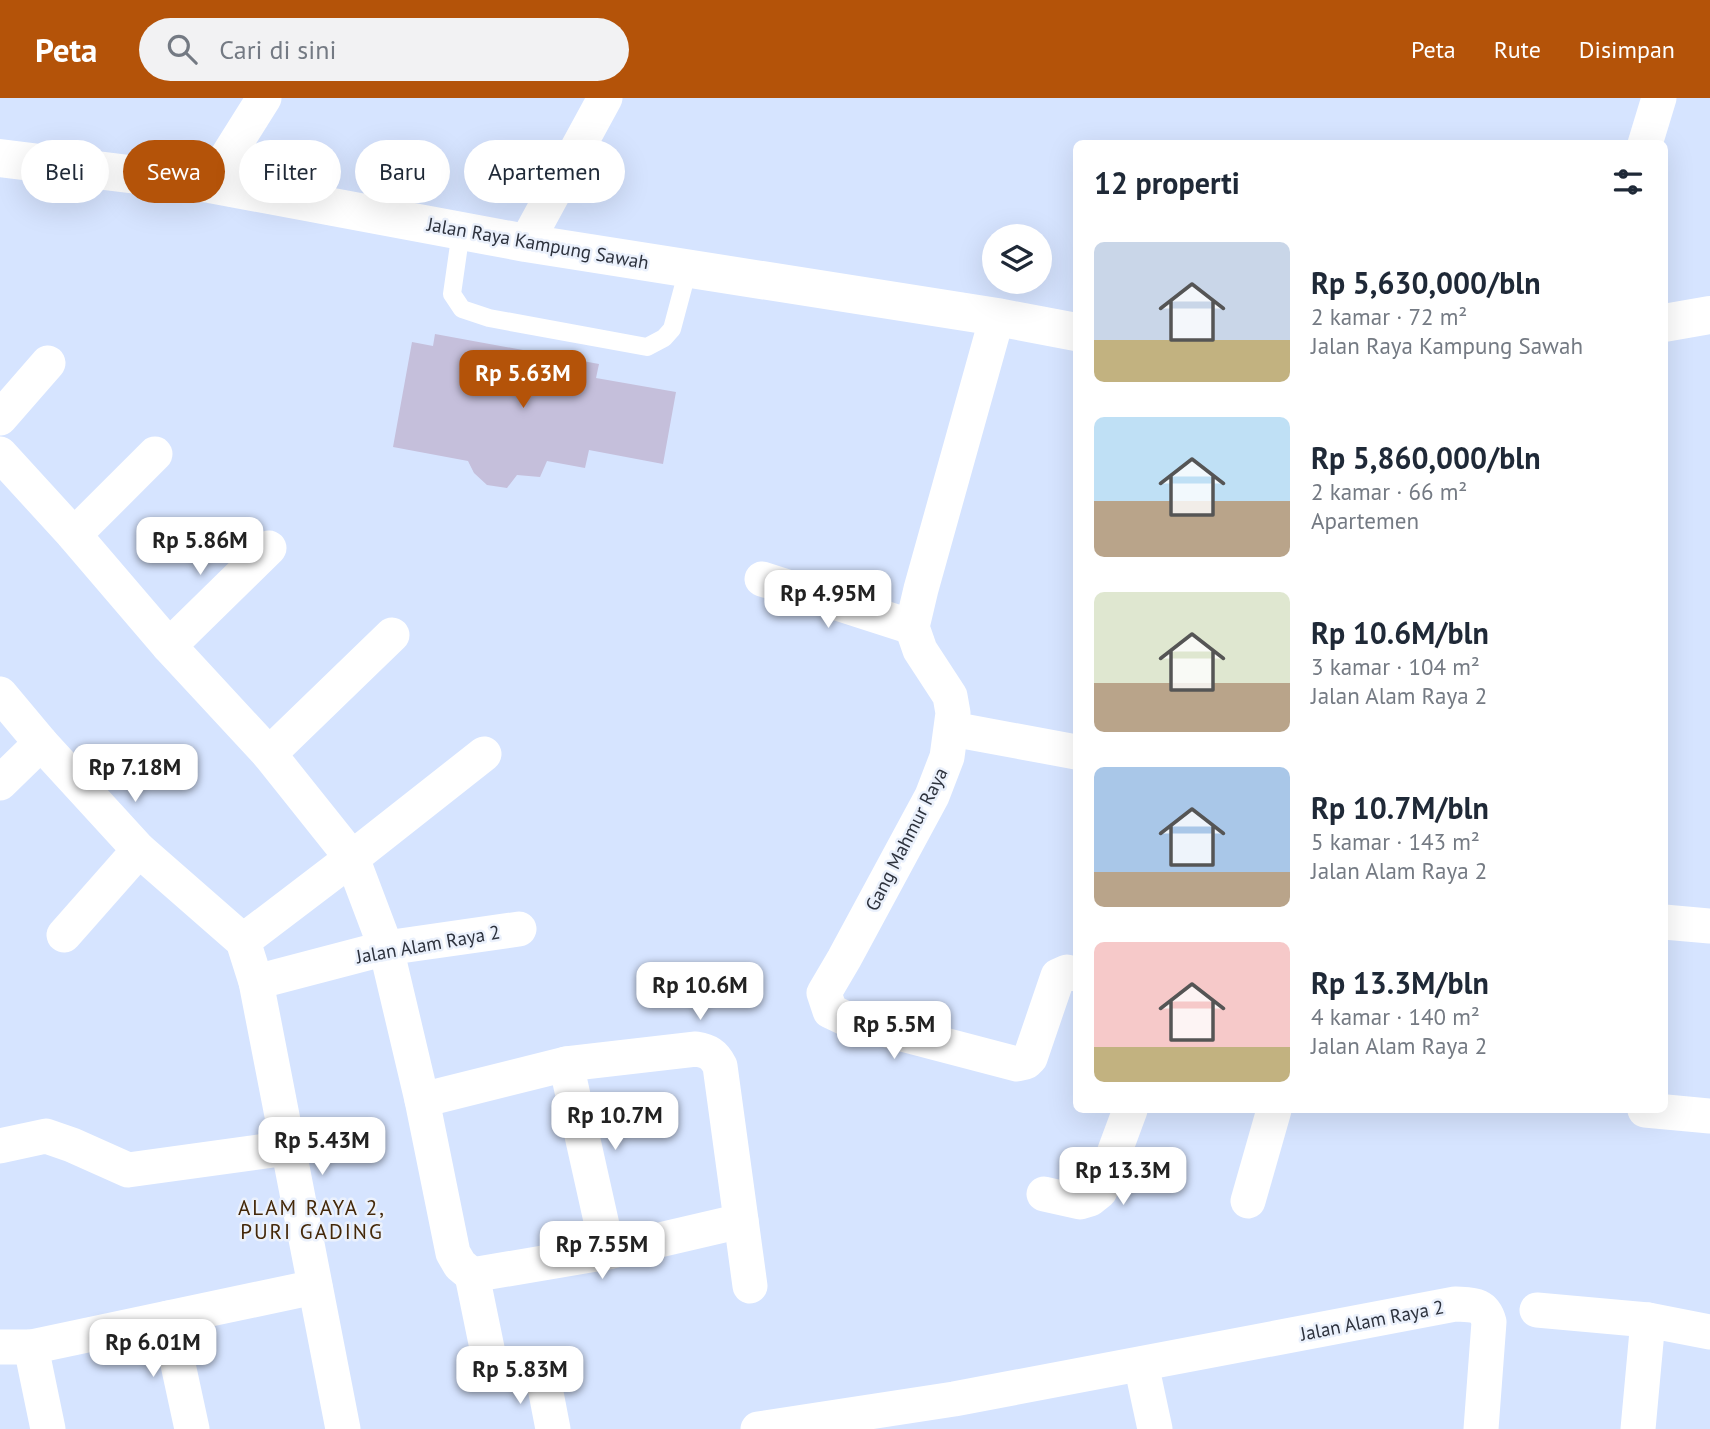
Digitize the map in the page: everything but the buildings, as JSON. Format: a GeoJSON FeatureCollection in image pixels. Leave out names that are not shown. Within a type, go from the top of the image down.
{"type":"FeatureCollection","features":[{"type":"Feature","properties":{"kind":"street"},"geometry":{"type":"LineString","coordinates":[[225,159],[264,98]]}},
{"type":"Feature","properties":{"kind":"street"},"geometry":{"type":"LineString","coordinates":[[526,243],[605,98]]}},
{"type":"Feature","properties":{"kind":"street"},"geometry":{"type":"LineString","coordinates":[[1646,140],[1659,98]]}},
{"type":"Feature","properties":{"kind":"street","name":"Jalan Raya Kampung Sawah"},"geometry":{"type":"LineString","coordinates":[[0,158],[123,173]]}},
{"type":"Feature","properties":{"kind":"street","name":"Jalan Raya Kampung Sawah"},"geometry":{"type":"LineString","coordinates":[[225,187],[526,243],[997,317],[1073,331]]}},
{"type":"Feature","properties":{"kind":"street"},"geometry":{"type":"LineString","coordinates":[[1668,322],[1710,315]]}},
{"type":"Feature","properties":{"kind":"street"},"geometry":{"type":"LineString","coordinates":[[762,579],[912,627],[997,317]]}},
{"type":"Feature","properties":{"kind":"street"},"geometry":{"type":"LineString","coordinates":[[0,418],[48,363]]}},
{"type":"Feature","properties":{"kind":"street"},"geometry":{"type":"LineString","coordinates":[[0,454],[169,646],[269,754],[352,858],[386,948],[422,1100],[453,1253],[460,1265],[472,1275],[488,1353]]}},
{"type":"Feature","properties":{"kind":"street"},"geometry":{"type":"LineString","coordinates":[[74,535],[155,454]]}},
{"type":"Feature","properties":{"kind":"street"},"geometry":{"type":"LineString","coordinates":[[169,646],[270,548]]}},
{"type":"Feature","properties":{"kind":"street","name":"Gang Mahmur Raya"},"geometry":{"type":"LineString","coordinates":[[912,627],[920,650],[950,696],[953,713],[947,757],[932,796],[824,993],[830,1011],[849,1020],[1017,1064],[1030,1058],[1058,976],[1067,972],[1073,973]]}},
{"type":"Feature","properties":{"kind":"street"},"geometry":{"type":"LineString","coordinates":[[269,754],[392,635]]}},
{"type":"Feature","properties":{"kind":"street"},"geometry":{"type":"LineString","coordinates":[[0,694],[139,850],[243,941],[256,982],[343,1429]]}},
{"type":"Feature","properties":{"kind":"street"},"geometry":{"type":"LineString","coordinates":[[952,729],[1073,751]]}},
{"type":"Feature","properties":{"kind":"street"},"geometry":{"type":"LineString","coordinates":[[0,783],[41,743]]}},
{"type":"Feature","properties":{"kind":"street"},"geometry":{"type":"LineString","coordinates":[[243,941],[484,754]]}},
{"type":"Feature","properties":{"kind":"street"},"geometry":{"type":"LineString","coordinates":[[64,935],[139,850]]}},
{"type":"Feature","properties":{"kind":"street"},"geometry":{"type":"LineString","coordinates":[[1668,922],[1710,926]]}},
{"type":"Feature","properties":{"kind":"street","name":"Jalan Alam Raya 2"},"geometry":{"type":"LineString","coordinates":[[256,982],[386,948],[519,929]]}},
{"type":"Feature","properties":{"kind":"street"},"geometry":{"type":"LineString","coordinates":[[422,1100],[566,1065],[696,1049],[708,1051],[720,1066],[750,1286]]}},
{"type":"Feature","properties":{"kind":"street"},"geometry":{"type":"LineString","coordinates":[[566,1065],[608,1252]]}},
{"type":"Feature","properties":{"kind":"street"},"geometry":{"type":"LineString","coordinates":[[1668,1112],[1710,1116]]}},
{"type":"Feature","properties":{"kind":"street"},"geometry":{"type":"LineString","coordinates":[[1044,1194],[1080,1202],[1090,1199],[1100,1191],[1129,1113]]}},
{"type":"Feature","properties":{"kind":"street"},"geometry":{"type":"LineString","coordinates":[[1248,1201],[1273,1113]]}},
{"type":"Feature","properties":{"kind":"street"},"geometry":{"type":"LineString","coordinates":[[0,1146],[46,1136],[128,1170],[288,1149]]}},
{"type":"Feature","properties":{"kind":"street"},"geometry":{"type":"LineString","coordinates":[[472,1275],[608,1252],[741,1221]]}},
{"type":"Feature","properties":{"kind":"street"},"geometry":{"type":"LineString","coordinates":[[48,1429],[16,1347],[315,1287]]}},
{"type":"Feature","properties":{"kind":"street","name":"Jalan Alam Raya 2"},"geometry":{"type":"LineString","coordinates":[[763,1429],[958,1414],[1141,1364],[1455,1304],[1483,1309],[1489,1322],[1480,1429]]}},
{"type":"Feature","properties":{"kind":"street"},"geometry":{"type":"LineString","coordinates":[[1537,1310],[1647,1320],[1710,1332]]}},
{"type":"Feature","properties":{"kind":"street"},"geometry":{"type":"LineString","coordinates":[[168,1318],[192,1429]]}},
{"type":"Feature","properties":{"kind":"street"},"geometry":{"type":"LineString","coordinates":[[1638,1429],[1647,1320]]}},
{"type":"Feature","properties":{"kind":"street"},"geometry":{"type":"LineString","coordinates":[[1141,1364],[1155,1429]]}},
{"type":"Feature","properties":{"kind":"street"},"geometry":{"type":"LineString","coordinates":[[542,1372],[553,1429]]}},
{"type":"Feature","properties":{"kind":"lane"},"geometry":{"type":"LineString","coordinates":[[461,231],[452,293],[462,309],[489,318],[647,347],[664,338],[672,328],[688,268]]}},
{"type":"Feature","properties":{"kind":"district","name":"ALAM RAYA 2, PURI GADING"},"geometry":{"type":"Point","coordinates":[312,1220]}}]}
